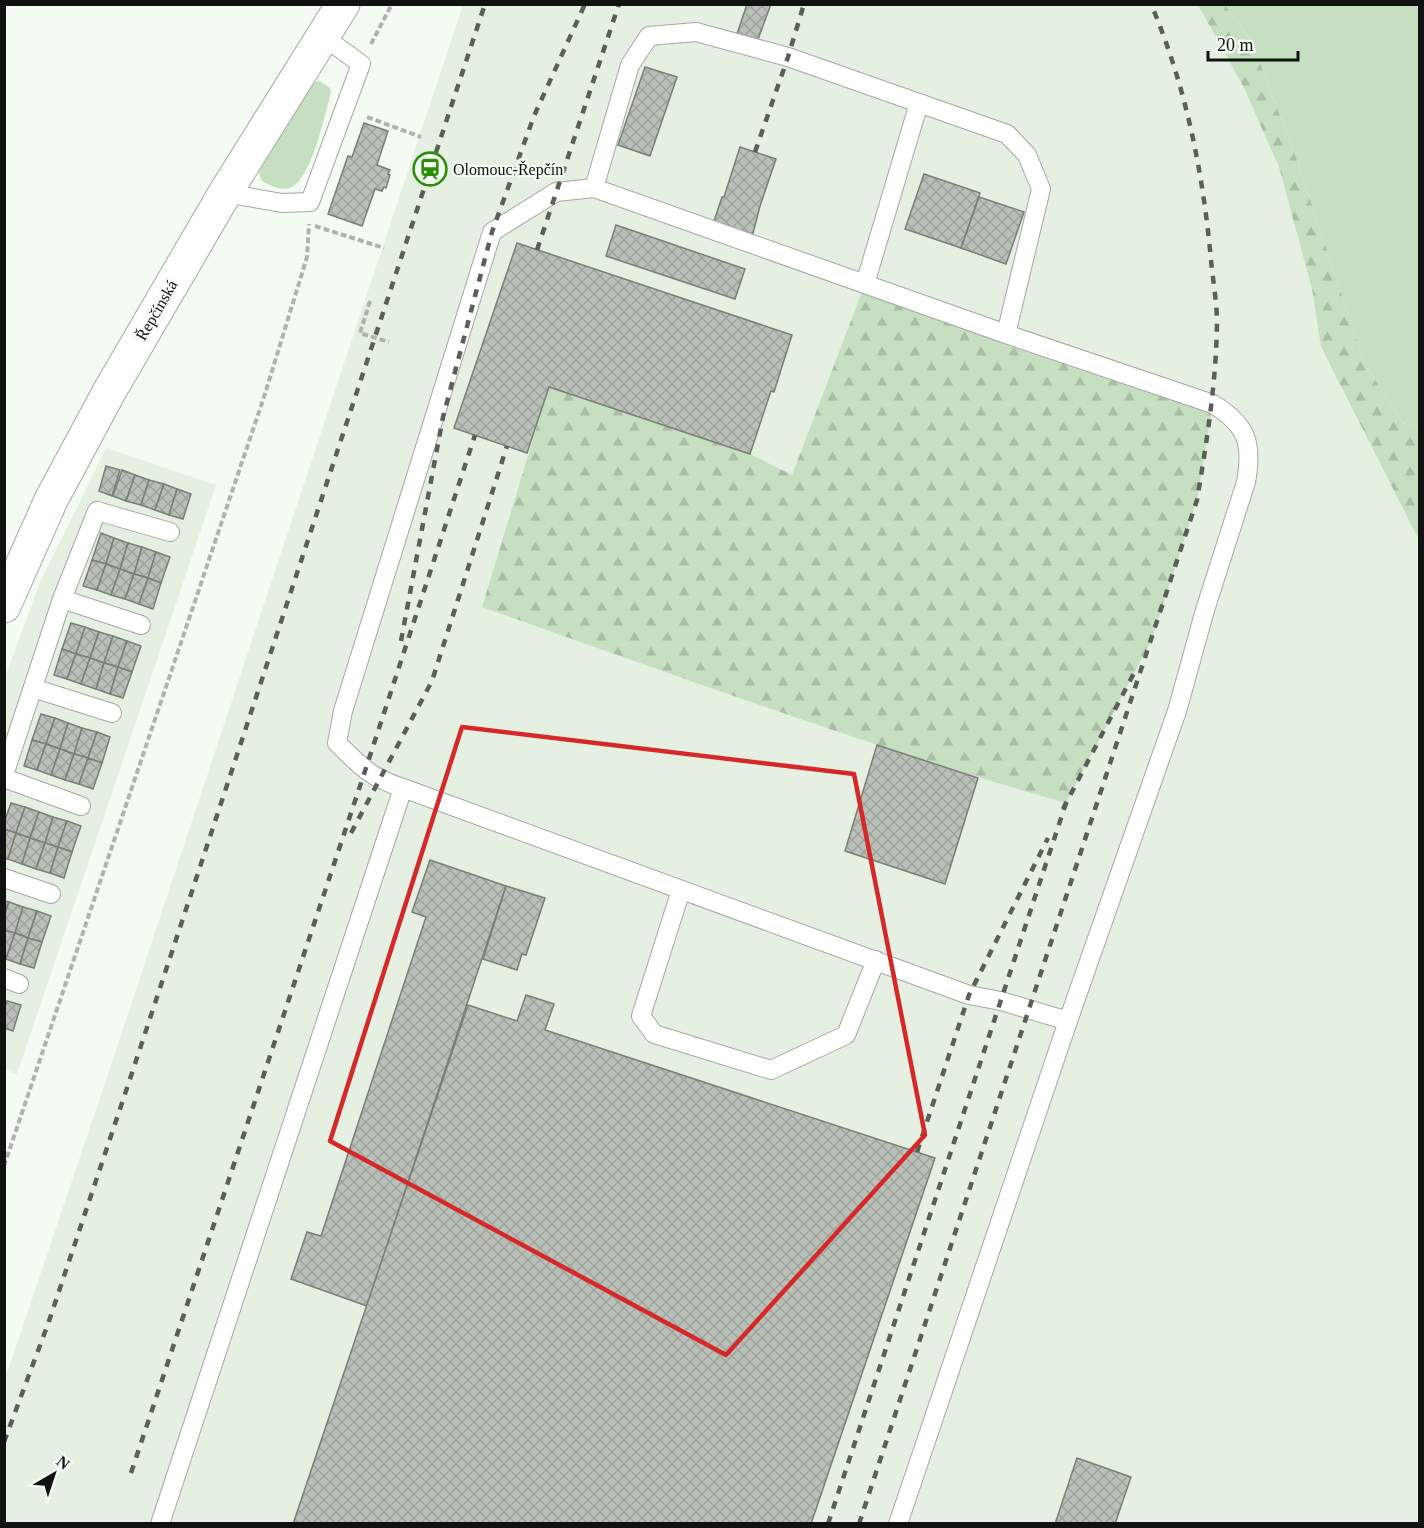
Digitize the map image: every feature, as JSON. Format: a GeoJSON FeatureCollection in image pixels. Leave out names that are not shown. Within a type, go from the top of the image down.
{"type":"FeatureCollection","features":[{"type":"Feature","properties":{"kind":"street","name":"Řepčínská"},"geometry":{"type":"LineString","coordinates":[[4,606],[51,500],[80,444],[225,193],[332,22]]}},
{"type":"Feature","properties":{"kind":"lane"},"geometry":{"type":"LineString","coordinates":[[225,193],[282,203],[310,202],[361,64],[332,22]]}},
{"type":"Feature","properties":{"kind":"lane"},"geometry":{"type":"LineString","coordinates":[[594,188],[630,65],[649,36],[696,32],[788,57],[1007,134],[1027,155],[1041,189],[1006,334]]}},
{"type":"Feature","properties":{"kind":"lane"},"geometry":{"type":"LineString","coordinates":[[865,284],[918,103]]}},
{"type":"Feature","properties":{"kind":"lane"},"geometry":{"type":"LineString","coordinates":[[898,1524],[1068,1021],[1177,711],[1205,610],[1239,507],[1250,460],[1247,441],[1240,427],[1230,415],[1213,404],[1006,334],[594,188],[556,192],[492,232],[343,711],[337,743],[365,771],[379,780],[969,994],[1068,1021]]}},
{"type":"Feature","properties":{"kind":"lane"},"geometry":{"type":"LineString","coordinates":[[81,806],[4,777],[62,599],[97,511],[170,532]]}},
{"type":"Feature","properties":{"kind":"lane"},"geometry":{"type":"LineString","coordinates":[[62,599],[141,626]]}},
{"type":"Feature","properties":{"kind":"lane"},"geometry":{"type":"LineString","coordinates":[[33,688],[112,713]]}},
{"type":"Feature","properties":{"kind":"lane"},"geometry":{"type":"LineString","coordinates":[[160,1524],[403,788]]}},
{"type":"Feature","properties":{"kind":"lane"},"geometry":{"type":"LineString","coordinates":[[4,878],[51,894]]}},
{"type":"Feature","properties":{"kind":"lane"},"geometry":{"type":"LineString","coordinates":[[681,890],[641,1016],[654,1034],[771,1070],[846,1035],[876,960]]}},
{"type":"Feature","properties":{"kind":"path"},"geometry":{"type":"LineString","coordinates":[[361,64],[392,4]]}},
{"type":"Feature","properties":{"kind":"path"},"geometry":{"type":"LineString","coordinates":[[344,109],[421,136]]}},
{"type":"Feature","properties":{"kind":"path"},"geometry":{"type":"LineString","coordinates":[[4,1166],[264,397],[307,258],[310,202]]}},
{"type":"Feature","properties":{"kind":"path"},"geometry":{"type":"LineString","coordinates":[[309,224],[384,248]]}},
{"type":"Feature","properties":{"kind":"path"},"geometry":{"type":"LineString","coordinates":[[370,301],[360,333],[389,342]]}},
{"type":"Feature","properties":{"kind":"highlighted area"},"geometry":{"type":"Polygon","coordinates":[[[462,727],[854,774],[925,1135],[726,1355],[330,1141],[462,727]]]}},
{"type":"Feature","properties":{"kind":"shaded area"},"geometry":{"type":"Polygon","coordinates":[[[463,5],[1198,5],[1244,88],[1279,167],[1312,289],[1321,347],[1419,540],[1419,1523],[5,1524],[5,1379],[463,5]]]}},
{"type":"Feature","properties":{"kind":"shaded area"},"geometry":{"type":"Polygon","coordinates":[[[106,448],[216,485],[17,1074],[4,1069],[4,680],[39,585],[106,448]]]}},
{"type":"Feature","properties":{"kind":"green space"},"geometry":{"type":"Polygon","coordinates":[[[1198,5],[1225,5],[1252,42],[1297,160],[1365,364],[1403,423],[1419,428],[1419,540],[1321,347],[1312,289],[1279,167],[1244,88],[1198,5]]]}},
{"type":"Feature","properties":{"kind":"green space"},"geometry":{"type":"Polygon","coordinates":[[[1225,5],[1419,5],[1419,428],[1403,423],[1365,364],[1297,160],[1252,42],[1225,5]]]}},
{"type":"Feature","properties":{"kind":"green space"},"geometry":{"type":"Polygon","coordinates":[[[320,81],[330,88],[331,93],[312,158],[306,170],[292,187],[280,189],[272,186],[261,180],[259,172],[264,161],[312,83],[320,81]]]}},
{"type":"Feature","properties":{"kind":"green space"},"geometry":{"type":"Polygon","coordinates":[[[865,284],[1213,404],[1197,500],[1152,639],[1066,803],[846,734],[482,607],[549,387],[750,454],[792,475],[865,284]]]}},
{"type":"Feature","properties":{"kind":"building"},"geometry":{"type":"Polygon","coordinates":[[[747,4],[771,4],[757,42],[737,34],[747,4]]]}},
{"type":"Feature","properties":{"kind":"building"},"geometry":{"type":"Polygon","coordinates":[[[645,67],[677,77],[650,156],[618,145],[645,67]]]}},
{"type":"Feature","properties":{"kind":"building"},"geometry":{"type":"Polygon","coordinates":[[[364,123],[388,131],[377,165],[390,170],[388,174],[390,175],[386,188],[384,187],[382,191],[375,189],[362,226],[328,214],[348,156],[352,157],[364,123]]]}},
{"type":"Feature","properties":{"kind":"building"},"geometry":{"type":"Polygon","coordinates":[[[740,147],[776,159],[752,237],[713,224],[740,147]]]}},
{"type":"Feature","properties":{"kind":"building"},"geometry":{"type":"Polygon","coordinates":[[[924,174],[980,193],[961,248],[905,229],[924,174]]]}},
{"type":"Feature","properties":{"kind":"building"},"geometry":{"type":"Polygon","coordinates":[[[979,197],[1024,212],[1006,264],[961,248],[979,197]]]}},
{"type":"Feature","properties":{"kind":"building"},"geometry":{"type":"Polygon","coordinates":[[[616,225],[745,269],[735,299],[606,256],[616,225]]]}},
{"type":"Feature","properties":{"kind":"building"},"geometry":{"type":"Polygon","coordinates":[[[517,243],[792,335],[774,392],[771,391],[750,454],[549,387],[527,453],[454,428],[517,243]]]}},
{"type":"Feature","properties":{"kind":"building"},"geometry":{"type":"Polygon","coordinates":[[[106,466],[120,470],[112,496],[99,491],[106,466]]]}},
{"type":"Feature","properties":{"kind":"building"},"geometry":{"type":"Polygon","coordinates":[[[122,470],[135,475],[126,501],[113,496],[122,470]]]}},
{"type":"Feature","properties":{"kind":"building"},"geometry":{"type":"Polygon","coordinates":[[[135,475],[149,480],[141,505],[126,501],[135,475]]]}},
{"type":"Feature","properties":{"kind":"building"},"geometry":{"type":"Polygon","coordinates":[[[149,480],[164,484],[155,510],[141,505],[149,480]]]}},
{"type":"Feature","properties":{"kind":"building"},"geometry":{"type":"Polygon","coordinates":[[[164,484],[177,489],[169,515],[155,510],[164,484]]]}},
{"type":"Feature","properties":{"kind":"building"},"geometry":{"type":"Polygon","coordinates":[[[177,489],[191,494],[183,519],[169,515],[177,489]]]}},
{"type":"Feature","properties":{"kind":"building"},"geometry":{"type":"Polygon","coordinates":[[[101,533],[114,538],[106,564],[92,560],[101,533]]]}},
{"type":"Feature","properties":{"kind":"building"},"geometry":{"type":"Polygon","coordinates":[[[114,538],[128,543],[120,569],[106,564],[114,538]]]}},
{"type":"Feature","properties":{"kind":"building"},"geometry":{"type":"Polygon","coordinates":[[[128,543],[142,547],[134,574],[120,569],[128,543]]]}},
{"type":"Feature","properties":{"kind":"building"},"geometry":{"type":"Polygon","coordinates":[[[142,547],[156,552],[148,578],[134,574],[142,547]]]}},
{"type":"Feature","properties":{"kind":"building"},"geometry":{"type":"Polygon","coordinates":[[[156,552],[170,557],[161,583],[148,578],[156,552]]]}},
{"type":"Feature","properties":{"kind":"building"},"geometry":{"type":"Polygon","coordinates":[[[92,560],[106,564],[97,590],[83,586],[92,560]]]}},
{"type":"Feature","properties":{"kind":"building"},"geometry":{"type":"Polygon","coordinates":[[[106,564],[120,569],[111,595],[97,590],[106,564]]]}},
{"type":"Feature","properties":{"kind":"building"},"geometry":{"type":"Polygon","coordinates":[[[120,569],[134,574],[125,599],[111,595],[120,569]]]}},
{"type":"Feature","properties":{"kind":"building"},"geometry":{"type":"Polygon","coordinates":[[[134,574],[148,578],[139,604],[125,599],[134,574]]]}},
{"type":"Feature","properties":{"kind":"building"},"geometry":{"type":"Polygon","coordinates":[[[148,578],[161,583],[153,609],[139,604],[148,578]]]}},
{"type":"Feature","properties":{"kind":"building"},"geometry":{"type":"Polygon","coordinates":[[[71,623],[85,627],[76,654],[62,649],[71,623]]]}},
{"type":"Feature","properties":{"kind":"building"},"geometry":{"type":"Polygon","coordinates":[[[85,627],[99,632],[90,658],[76,654],[85,627]]]}},
{"type":"Feature","properties":{"kind":"building"},"geometry":{"type":"Polygon","coordinates":[[[99,632],[113,636],[104,663],[90,658],[99,632]]]}},
{"type":"Feature","properties":{"kind":"building"},"geometry":{"type":"Polygon","coordinates":[[[113,636],[127,641],[118,667],[104,663],[113,636]]]}},
{"type":"Feature","properties":{"kind":"building"},"geometry":{"type":"Polygon","coordinates":[[[127,641],[141,646],[132,672],[118,667],[127,641]]]}},
{"type":"Feature","properties":{"kind":"building"},"geometry":{"type":"Polygon","coordinates":[[[62,649],[76,654],[67,679],[54,675],[62,649]]]}},
{"type":"Feature","properties":{"kind":"building"},"geometry":{"type":"Polygon","coordinates":[[[76,654],[90,658],[81,684],[67,679],[76,654]]]}},
{"type":"Feature","properties":{"kind":"building"},"geometry":{"type":"Polygon","coordinates":[[[90,658],[104,663],[96,689],[81,684],[90,658]]]}},
{"type":"Feature","properties":{"kind":"building"},"geometry":{"type":"Polygon","coordinates":[[[104,663],[118,667],[110,694],[96,689],[104,663]]]}},
{"type":"Feature","properties":{"kind":"building"},"geometry":{"type":"Polygon","coordinates":[[[118,667],[132,672],[123,698],[110,694],[118,667]]]}},
{"type":"Feature","properties":{"kind":"building"},"geometry":{"type":"Polygon","coordinates":[[[41,714],[55,718],[46,744],[32,740],[41,714]]]}},
{"type":"Feature","properties":{"kind":"building"},"geometry":{"type":"Polygon","coordinates":[[[55,718],[68,723],[60,749],[46,744],[55,718]]]}},
{"type":"Feature","properties":{"kind":"building"},"geometry":{"type":"Polygon","coordinates":[[[68,723],[82,728],[74,754],[60,749],[68,723]]]}},
{"type":"Feature","properties":{"kind":"building"},"geometry":{"type":"Polygon","coordinates":[[[82,728],[97,732],[88,758],[74,754],[82,728]]]}},
{"type":"Feature","properties":{"kind":"building"},"geometry":{"type":"Polygon","coordinates":[[[97,732],[110,737],[102,763],[88,758],[97,732]]]}},
{"type":"Feature","properties":{"kind":"building"},"geometry":{"type":"Polygon","coordinates":[[[32,740],[46,744],[37,770],[24,766],[32,740]]]}},
{"type":"Feature","properties":{"kind":"building"},"geometry":{"type":"Polygon","coordinates":[[[46,744],[60,749],[51,775],[37,770],[46,744]]]}},
{"type":"Feature","properties":{"kind":"building"},"geometry":{"type":"Polygon","coordinates":[[[877,745],[978,778],[945,884],[845,851],[877,745]]]}},
{"type":"Feature","properties":{"kind":"building"},"geometry":{"type":"Polygon","coordinates":[[[60,749],[74,754],[65,780],[51,775],[60,749]]]}},
{"type":"Feature","properties":{"kind":"building"},"geometry":{"type":"Polygon","coordinates":[[[74,754],[88,758],[79,784],[65,780],[74,754]]]}},
{"type":"Feature","properties":{"kind":"building"},"geometry":{"type":"Polygon","coordinates":[[[88,758],[102,763],[93,789],[79,784],[88,758]]]}},
{"type":"Feature","properties":{"kind":"building"},"geometry":{"type":"Polygon","coordinates":[[[11,803],[25,807],[16,833],[4,829],[11,803]]]}},
{"type":"Feature","properties":{"kind":"building"},"geometry":{"type":"Polygon","coordinates":[[[25,807],[39,812],[30,838],[16,833],[25,807]]]}},
{"type":"Feature","properties":{"kind":"building"},"geometry":{"type":"Polygon","coordinates":[[[39,812],[53,817],[45,843],[30,838],[39,812]]]}},
{"type":"Feature","properties":{"kind":"building"},"geometry":{"type":"Polygon","coordinates":[[[53,817],[67,821],[58,847],[45,843],[53,817]]]}},
{"type":"Feature","properties":{"kind":"building"},"geometry":{"type":"Polygon","coordinates":[[[67,821],[81,826],[72,852],[58,847],[67,821]]]}},
{"type":"Feature","properties":{"kind":"building"},"geometry":{"type":"Polygon","coordinates":[[[4,829],[16,833],[8,859],[4,858],[4,829]]]}},
{"type":"Feature","properties":{"kind":"building"},"geometry":{"type":"Polygon","coordinates":[[[16,833],[30,838],[22,864],[8,859],[16,833]]]}},
{"type":"Feature","properties":{"kind":"building"},"geometry":{"type":"Polygon","coordinates":[[[30,838],[45,843],[36,869],[22,864],[30,838]]]}},
{"type":"Feature","properties":{"kind":"building"},"geometry":{"type":"Polygon","coordinates":[[[45,843],[58,847],[50,873],[36,869],[45,843]]]}},
{"type":"Feature","properties":{"kind":"building"},"geometry":{"type":"Polygon","coordinates":[[[58,847],[72,852],[64,878],[50,873],[58,847]]]}},
{"type":"Feature","properties":{"kind":"building"},"geometry":{"type":"Polygon","coordinates":[[[430,860],[506,886],[367,1306],[291,1279],[307,1232],[321,1236],[426,917],[412,912],[430,860]]]}},
{"type":"Feature","properties":{"kind":"building"},"geometry":{"type":"Polygon","coordinates":[[[506,886],[545,898],[526,955],[522,954],[517,970],[483,959],[506,886]]]}},
{"type":"Feature","properties":{"kind":"building"},"geometry":{"type":"Polygon","coordinates":[[[4,901],[9,902],[4,916],[4,901]]]}},
{"type":"Feature","properties":{"kind":"building"},"geometry":{"type":"Polygon","coordinates":[[[9,902],[23,907],[15,933],[4,930],[4,916],[9,902]]]}},
{"type":"Feature","properties":{"kind":"building"},"geometry":{"type":"Polygon","coordinates":[[[23,907],[37,911],[28,938],[15,933],[23,907]]]}},
{"type":"Feature","properties":{"kind":"building"},"geometry":{"type":"Polygon","coordinates":[[[37,911],[51,916],[42,942],[28,938],[37,911]]]}},
{"type":"Feature","properties":{"kind":"building"},"geometry":{"type":"Polygon","coordinates":[[[4,930],[15,933],[6,959],[4,959],[4,930]]]}},
{"type":"Feature","properties":{"kind":"building"},"geometry":{"type":"Polygon","coordinates":[[[15,933],[28,938],[20,964],[6,959],[15,933]]]}},
{"type":"Feature","properties":{"kind":"building"},"geometry":{"type":"Polygon","coordinates":[[[28,938],[42,942],[34,968],[20,964],[28,938]]]}},
{"type":"Feature","properties":{"kind":"building"},"geometry":{"type":"Polygon","coordinates":[[[526,995],[554,1004],[545,1030],[935,1158],[811,1524],[293,1524],[468,1005],[517,1021],[526,995]]]}},
{"type":"Feature","properties":{"kind":"building"},"geometry":{"type":"Polygon","coordinates":[[[7,1001],[21,1005],[13,1031],[4,1028],[4,1010],[7,1001]]]}},
{"type":"Feature","properties":{"kind":"building"},"geometry":{"type":"Polygon","coordinates":[[[1077,1458],[1131,1477],[1115,1524],[1055,1524],[1077,1458]]]}},
{"type":"Feature","properties":{"kind":"railway"},"geometry":{"type":"LineString","coordinates":[[4,1442],[48,1324],[126,1091],[485,4]]}},
{"type":"Feature","properties":{"kind":"railway"},"geometry":{"type":"LineString","coordinates":[[401,641],[443,417],[492,232],[534,116],[585,4]]}},
{"type":"Feature","properties":{"kind":"railway"},"geometry":{"type":"LineString","coordinates":[[537,250],[619,4]]}},
{"type":"Feature","properties":{"kind":"railway"},"geometry":{"type":"LineString","coordinates":[[755,152],[804,4]]}},
{"type":"Feature","properties":{"kind":"railway"},"geometry":{"type":"LineString","coordinates":[[859,1524],[1197,500],[1213,390],[1216,300],[1208,227],[1191,130],[1174,66],[1151,4]]}},
{"type":"Feature","properties":{"kind":"railway"},"geometry":{"type":"LineString","coordinates":[[131,1473],[475,435]]}},
{"type":"Feature","properties":{"kind":"railway"},"geometry":{"type":"LineString","coordinates":[[351,833],[432,681],[507,446]]}},
{"type":"Feature","properties":{"kind":"railway"},"geometry":{"type":"LineString","coordinates":[[1063,809],[1134,673]]}},
{"type":"Feature","properties":{"kind":"railway"},"geometry":{"type":"LineString","coordinates":[[828,1524],[1066,803]]}},
{"type":"Feature","properties":{"kind":"railway"},"geometry":{"type":"LineString","coordinates":[[917,1152],[969,995],[1048,838]]}},
{"type":"Feature","properties":{"kind":"place","name":"Olomouc-Řepčín"},"geometry":{"type":"Point","coordinates":[430,169]}}]}
